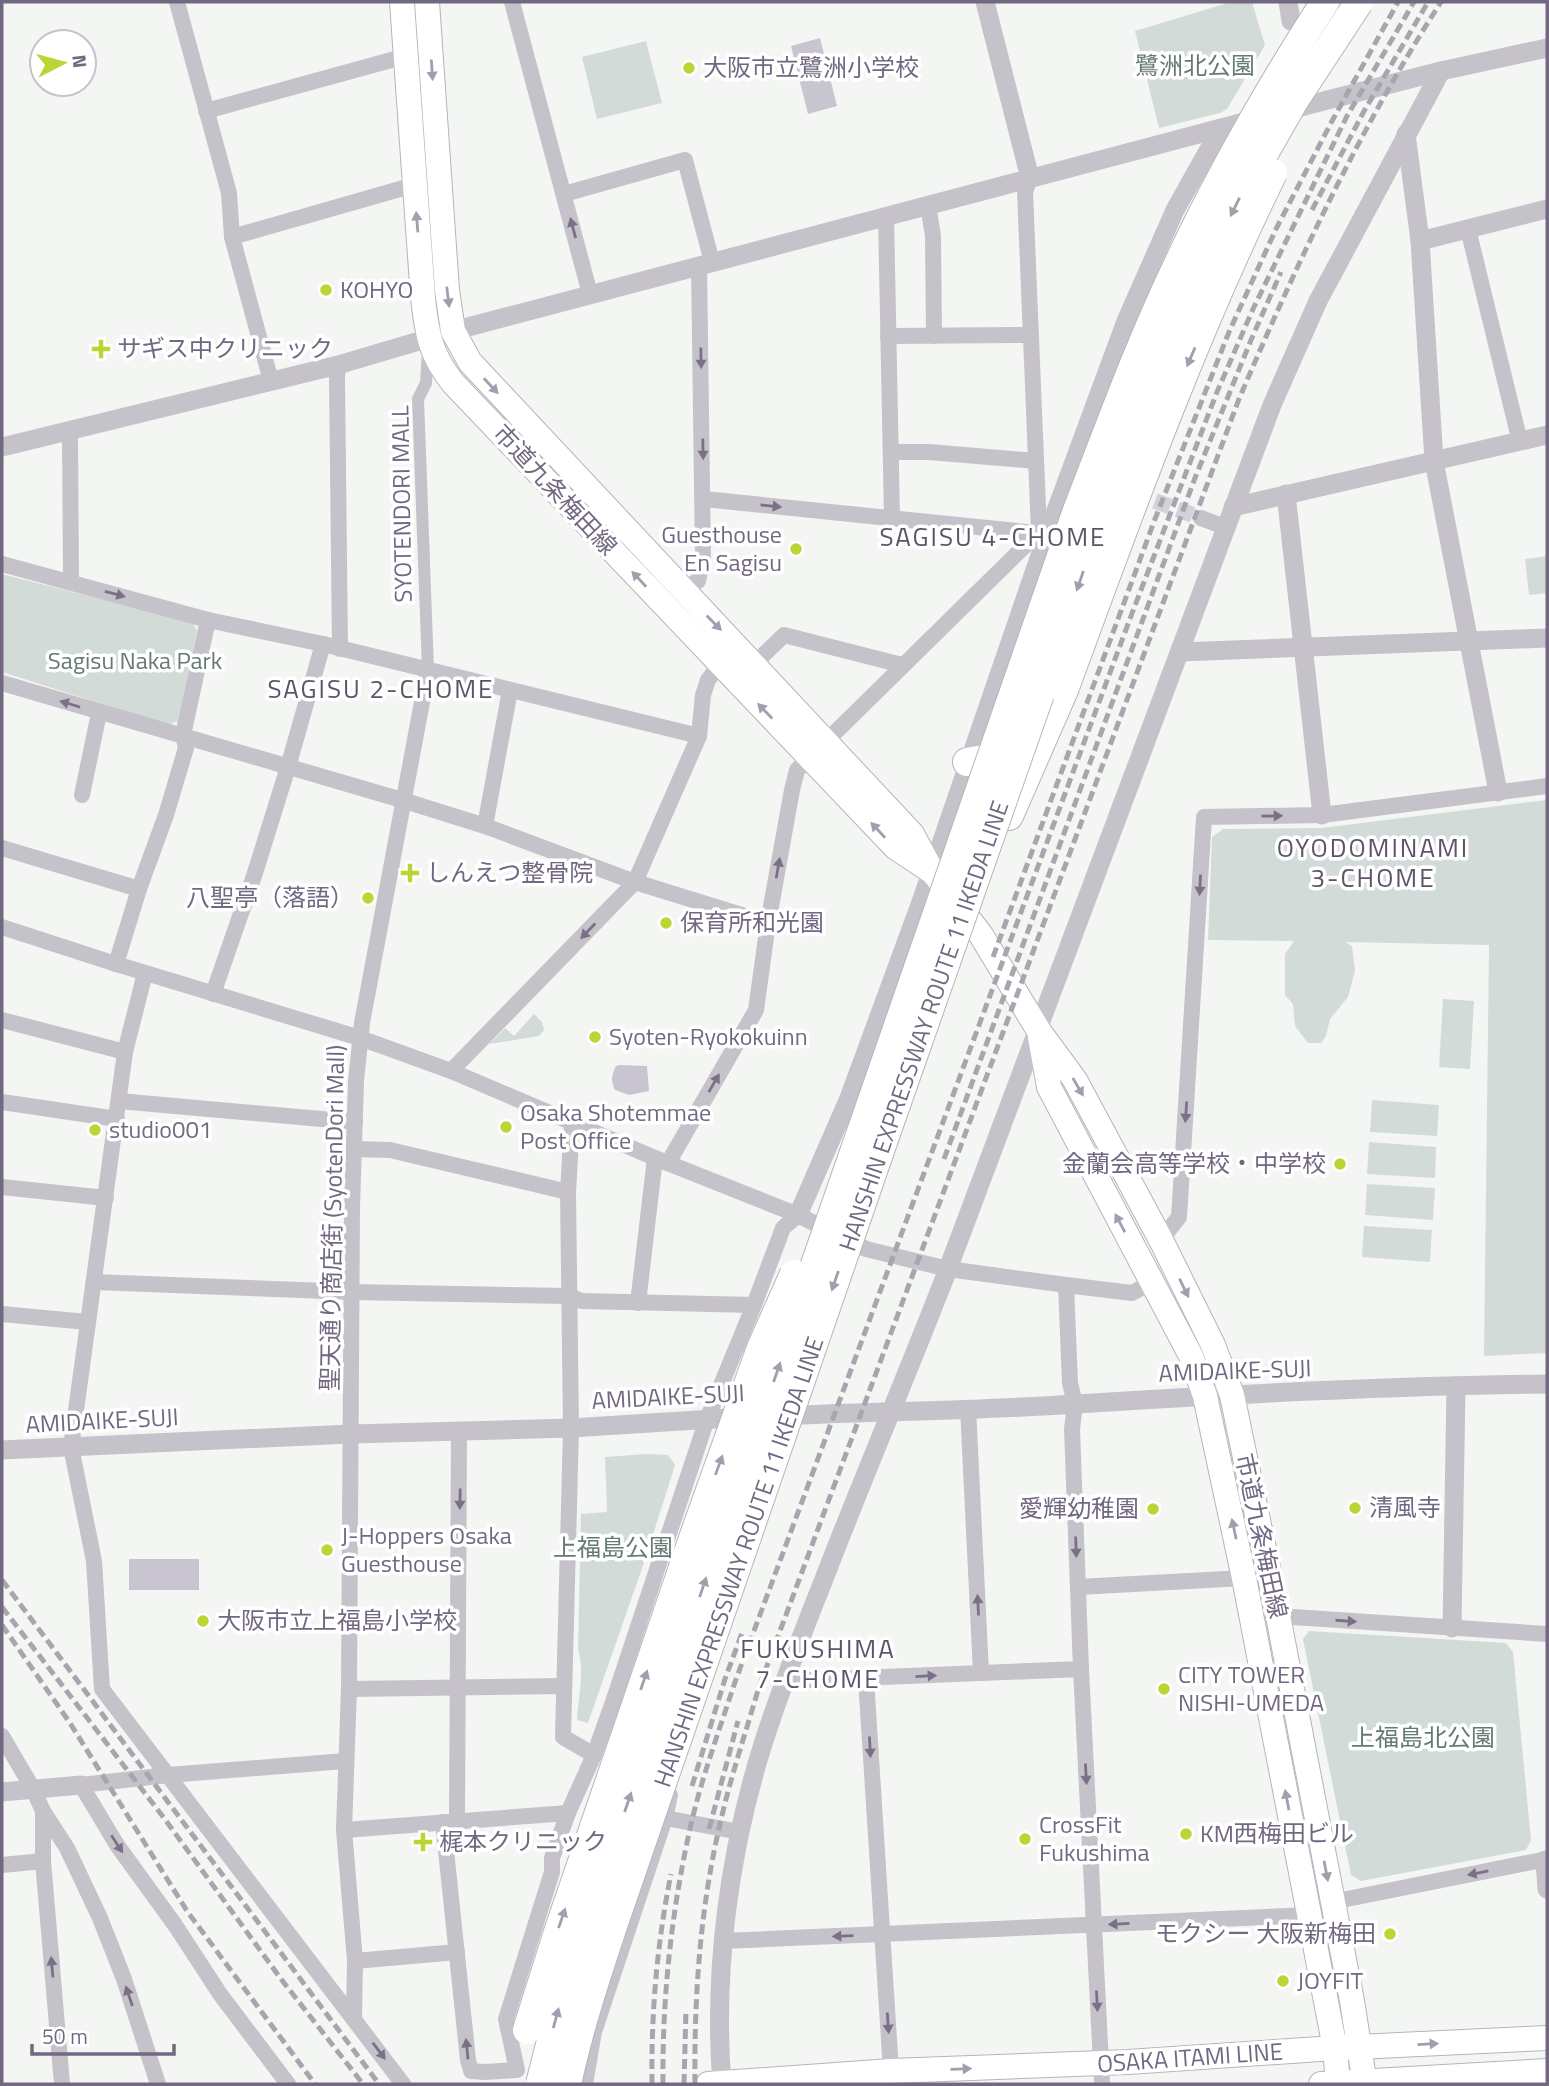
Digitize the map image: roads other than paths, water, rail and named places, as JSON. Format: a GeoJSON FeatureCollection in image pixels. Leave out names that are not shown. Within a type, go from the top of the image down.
{"type":"FeatureCollection","features":[{"type":"Feature","properties":{"kind":"highway","name":"HANSHIN EXPRESSWAY ROUTE 11 IKEDA LINE"},"geometry":{"type":"LineString","coordinates":[[524,2079],[564,1990],[1076,513],[1176,267],[1240,141],[1281,69],[1325,2]]}},
{"type":"Feature","properties":{"kind":"highway","name":"HANSHIN EXPRESSWAY ROUTE 11 IKEDA LINE"},"geometry":{"type":"LineString","coordinates":[[567,2084],[590,1997],[615,1920],[1101,520],[1198,282],[1245,187],[1294,101],[1354,10]]}},
{"type":"Feature","properties":{"kind":"highway"},"geometry":{"type":"LineString","coordinates":[[967,914],[1064,690],[1169,410],[1218,294],[1265,189],[1354,10]]}},
{"type":"Feature","properties":{"kind":"highway"},"geometry":{"type":"LineString","coordinates":[[967,762],[1010,754],[1064,690]]}},
{"type":"Feature","properties":{"kind":"highway"},"geometry":{"type":"LineString","coordinates":[[527,2030],[558,1931],[761,1348],[858,1138]]}},
{"type":"Feature","properties":{"kind":"main road","name":"市道九条梅田線"},"geometry":{"type":"LineString","coordinates":[[402,2],[424,302],[429,338],[439,366],[720,664],[818,750]]}},
{"type":"Feature","properties":{"kind":"main road","name":"市道九条梅田線"},"geometry":{"type":"LineString","coordinates":[[427,2],[447,289],[453,331],[470,362],[681,590],[754,664],[896,848],[932,871],[967,914],[1039,1031],[1075,1080],[1161,1240],[1213,1345],[1232,1395],[1278,1616],[1365,2083]]}},
{"type":"Feature","properties":{"kind":"main road","name":"市道九条梅田線"},"geometry":{"type":"LineString","coordinates":[[1039,1031],[1049,1087],[1191,1356],[1205,1396],[1244,1578],[1335,2048],[1333,2084]]}},
{"type":"Feature","properties":{"kind":"main road","name":"OSAKA ITAMI LINE"},"geometry":{"type":"LineString","coordinates":[[717,2084],[891,2071],[1102,2074],[1335,2048],[1547,2038]]}},
{"type":"Feature","properties":{"kind":"main road"},"geometry":{"type":"LineString","coordinates":[[1333,2084],[1547,2071]]}},
{"type":"Feature","properties":{"kind":"street"},"geometry":{"type":"LineString","coordinates":[[177,2],[229,193],[232,237],[271,381]]}},
{"type":"Feature","properties":{"kind":"street"},"geometry":{"type":"LineString","coordinates":[[512,2],[590,294]]}},
{"type":"Feature","properties":{"kind":"street"},"geometry":{"type":"LineString","coordinates":[[985,2],[1030,178],[1025,192],[1030,335],[1036,461],[1043,533]]}},
{"type":"Feature","properties":{"kind":"street"},"geometry":{"type":"LineString","coordinates":[[1289,11],[1311,104]]}},
{"type":"Feature","properties":{"kind":"street"},"geometry":{"type":"LineString","coordinates":[[2,447],[338,365],[590,294],[1311,104],[1547,48]]}},
{"type":"Feature","properties":{"kind":"street"},"geometry":{"type":"LineString","coordinates":[[206,111],[406,56]]}},
{"type":"Feature","properties":{"kind":"street"},"geometry":{"type":"LineString","coordinates":[[717,2084],[722,1941],[740,1832],[762,1747],[784,1681],[948,1269],[1272,405],[1318,301],[1441,71]]}},
{"type":"Feature","properties":{"kind":"street"},"geometry":{"type":"LineString","coordinates":[[524,2079],[506,2019],[552,1872],[552,1858],[612,1705],[707,1419],[783,1228],[798,1215],[849,1098],[932,871],[1043,533],[1070,471],[1126,321],[1175,210],[1221,128]]}},
{"type":"Feature","properties":{"kind":"street"},"geometry":{"type":"LineString","coordinates":[[1406,134],[1420,241],[1434,461],[1498,792]]}},
{"type":"Feature","properties":{"kind":"street"},"geometry":{"type":"LineString","coordinates":[[564,194],[685,160],[706,264],[704,499],[703,559],[698,581],[681,590]]}},
{"type":"Feature","properties":{"kind":"street"},"geometry":{"type":"LineString","coordinates":[[232,237],[414,185]]}},
{"type":"Feature","properties":{"kind":"street"},"geometry":{"type":"LineString","coordinates":[[929,205],[933,236],[934,336]]}},
{"type":"Feature","properties":{"kind":"street"},"geometry":{"type":"LineString","coordinates":[[1420,241],[1547,209]]}},
{"type":"Feature","properties":{"kind":"street"},"geometry":{"type":"LineString","coordinates":[[886,216],[892,518]]}},
{"type":"Feature","properties":{"kind":"street"},"geometry":{"type":"LineString","coordinates":[[1468,229],[1520,442]]}},
{"type":"Feature","properties":{"kind":"street"},"geometry":{"type":"LineString","coordinates":[[888,336],[1030,335]]}},
{"type":"Feature","properties":{"kind":"street","name":"SYOTENDORI MALL"},"geometry":{"type":"LineString","coordinates":[[428,670],[418,398],[426,383],[429,338]]}},
{"type":"Feature","properties":{"kind":"street"},"geometry":{"type":"LineString","coordinates":[[338,365],[340,649]]}},
{"type":"Feature","properties":{"kind":"street"},"geometry":{"type":"LineString","coordinates":[[70,431],[71,582]]}},
{"type":"Feature","properties":{"kind":"street"},"geometry":{"type":"LineString","coordinates":[[1233,507],[1547,435]]}},
{"type":"Feature","properties":{"kind":"street"},"geometry":{"type":"LineString","coordinates":[[891,452],[929,452],[1036,461]]}},
{"type":"Feature","properties":{"kind":"street"},"geometry":{"type":"LineString","coordinates":[[1070,471],[1155,501]]}},
{"type":"Feature","properties":{"kind":"street"},"geometry":{"type":"LineString","coordinates":[[1286,494],[1322,815]]}},
{"type":"Feature","properties":{"kind":"street"},"geometry":{"type":"LineString","coordinates":[[704,499],[1043,533]]}},
{"type":"Feature","properties":{"kind":"street"},"geometry":{"type":"LineString","coordinates":[[1201,518],[1226,527]]}},
{"type":"Feature","properties":{"kind":"street"},"geometry":{"type":"LineString","coordinates":[[638,1303],[662,1161],[756,1010],[768,923],[797,770],[1043,533]]}},
{"type":"Feature","properties":{"kind":"street"},"geometry":{"type":"LineString","coordinates":[[2,564],[208,620],[323,644],[699,736]]}},
{"type":"Feature","properties":{"kind":"street"},"geometry":{"type":"LineString","coordinates":[[116,964],[186,748],[183,735],[208,620]]}},
{"type":"Feature","properties":{"kind":"street"},"geometry":{"type":"LineString","coordinates":[[754,664],[784,635],[902,666]]}},
{"type":"Feature","properties":{"kind":"street"},"geometry":{"type":"LineString","coordinates":[[1180,652],[1547,638]]}},
{"type":"Feature","properties":{"kind":"street"},"geometry":{"type":"LineString","coordinates":[[213,994],[254,876],[323,644]]}},
{"type":"Feature","properties":{"kind":"street"},"geometry":{"type":"LineString","coordinates":[[451,1071],[635,882],[699,736],[708,680],[720,664]]}},
{"type":"Feature","properties":{"kind":"street","name":"聖天通り商店街 (SyotenDori Mall)"},"geometry":{"type":"LineString","coordinates":[[345,1760],[349,1689],[352,1208],[360,1038],[428,670]]}},
{"type":"Feature","properties":{"kind":"street"},"geometry":{"type":"LineString","coordinates":[[2,683],[485,826],[635,882],[768,923]]}},
{"type":"Feature","properties":{"kind":"street"},"geometry":{"type":"LineString","coordinates":[[485,826],[510,690]]}},
{"type":"Feature","properties":{"kind":"street"},"geometry":{"type":"LineString","coordinates":[[82,795],[99,713]]}},
{"type":"Feature","properties":{"kind":"street"},"geometry":{"type":"LineString","coordinates":[[1161,1240],[1179,1217],[1204,817],[1322,815],[1547,786]]}},
{"type":"Feature","properties":{"kind":"street"},"geometry":{"type":"LineString","coordinates":[[2,848],[139,889]]}},
{"type":"Feature","properties":{"kind":"street"},"geometry":{"type":"LineString","coordinates":[[2,927],[360,1038],[451,1071],[662,1161],[798,1215],[866,1249],[948,1269],[1132,1293],[1151,1283]]}},
{"type":"Feature","properties":{"kind":"street"},"geometry":{"type":"LineString","coordinates":[[145,973],[125,1052],[71,1447],[94,1562],[102,1689],[403,2084]]}},
{"type":"Feature","properties":{"kind":"street"},"geometry":{"type":"LineString","coordinates":[[2,1020],[125,1052]]}},
{"type":"Feature","properties":{"kind":"street"},"geometry":{"type":"LineString","coordinates":[[119,1101],[355,1122]]}},
{"type":"Feature","properties":{"kind":"street"},"geometry":{"type":"LineString","coordinates":[[2,1102],[117,1119]]}},
{"type":"Feature","properties":{"kind":"street"},"geometry":{"type":"LineString","coordinates":[[572,1123],[568,1192],[571,1428],[563,1737],[593,1755]]}},
{"type":"Feature","properties":{"kind":"street"},"geometry":{"type":"LineString","coordinates":[[355,1149],[390,1150],[568,1192]]}},
{"type":"Feature","properties":{"kind":"street"},"geometry":{"type":"LineString","coordinates":[[2,1187],[106,1198]]}},
{"type":"Feature","properties":{"kind":"street"},"geometry":{"type":"LineString","coordinates":[[94,1282],[352,1292],[568,1296],[582,1301],[754,1305]]}},
{"type":"Feature","properties":{"kind":"street"},"geometry":{"type":"LineString","coordinates":[[1066,1285],[1070,1382],[1075,1404],[1072,1429],[1081,1669],[1102,2074]]}},
{"type":"Feature","properties":{"kind":"street"},"geometry":{"type":"LineString","coordinates":[[2,1314],[88,1322]]}},
{"type":"Feature","properties":{"kind":"street","name":"AMIDAIKE-SUJI"},"geometry":{"type":"LineString","coordinates":[[2,1450],[351,1434],[571,1428],[707,1419],[1205,1396],[1547,1384]]}},
{"type":"Feature","properties":{"kind":"street"},"geometry":{"type":"LineString","coordinates":[[1452,1629],[1456,1386]]}},
{"type":"Feature","properties":{"kind":"street"},"geometry":{"type":"LineString","coordinates":[[968,1408],[981,1673]]}},
{"type":"Feature","properties":{"kind":"street"},"geometry":{"type":"LineString","coordinates":[[459,1431],[458,1686],[450,1822],[457,1952],[471,2071],[524,2079]]}},
{"type":"Feature","properties":{"kind":"street"},"geometry":{"type":"LineString","coordinates":[[1078,1587],[1244,1578]]}},
{"type":"Feature","properties":{"kind":"street"},"geometry":{"type":"LineString","coordinates":[[1278,1616],[1547,1633]]}},
{"type":"Feature","properties":{"kind":"street"},"geometry":{"type":"LineString","coordinates":[[784,1681],[1081,1669]]}},
{"type":"Feature","properties":{"kind":"street"},"geometry":{"type":"LineString","coordinates":[[866,1679],[891,2071]]}},
{"type":"Feature","properties":{"kind":"street"},"geometry":{"type":"LineString","coordinates":[[349,1689],[563,1686]]}},
{"type":"Feature","properties":{"kind":"street"},"geometry":{"type":"LineString","coordinates":[[584,2084],[594,2032],[665,1818],[681,1747],[612,1705]]}},
{"type":"Feature","properties":{"kind":"street"},"geometry":{"type":"LineString","coordinates":[[2,1736],[43,1811],[67,1848],[100,1918],[124,1979],[158,2084]]}},
{"type":"Feature","properties":{"kind":"street"},"geometry":{"type":"LineString","coordinates":[[2,1792],[345,1760],[344,1830],[355,1961],[354,2018]]}},
{"type":"Feature","properties":{"kind":"street"},"geometry":{"type":"LineString","coordinates":[[81,1785],[117,1845],[175,1925],[220,1994],[288,2084]]}},
{"type":"Feature","properties":{"kind":"street"},"geometry":{"type":"LineString","coordinates":[[43,1811],[43,1861],[62,2084]]}},
{"type":"Feature","properties":{"kind":"street"},"geometry":{"type":"LineString","coordinates":[[344,1830],[568,1813]]}},
{"type":"Feature","properties":{"kind":"street"},"geometry":{"type":"LineString","coordinates":[[665,1818],[740,1832]]}},
{"type":"Feature","properties":{"kind":"street"},"geometry":{"type":"LineString","coordinates":[[1332,1902],[1546,1859],[1547,1889]]}},
{"type":"Feature","properties":{"kind":"street"},"geometry":{"type":"LineString","coordinates":[[2,1865],[43,1861]]}},
{"type":"Feature","properties":{"kind":"street"},"geometry":{"type":"LineString","coordinates":[[722,1941],[1310,1915]]}},
{"type":"Feature","properties":{"kind":"street"},"geometry":{"type":"LineString","coordinates":[[355,1961],[457,1952]]}},
{"type":"Feature","properties":{"kind":"street"},"geometry":{"type":"LineString","coordinates":[[524,2079],[527,2030]]}},
{"type":"Feature","properties":{"kind":"tunnel"},"geometry":{"type":"LineString","coordinates":[[1155,501],[1201,518]]}},
{"type":"Feature","properties":{"kind":"railway"},"geometry":{"type":"LineString","coordinates":[[993,957],[1155,519],[1229,332],[1276,229],[1398,2]]}},
{"type":"Feature","properties":{"kind":"railway"},"geometry":{"type":"LineString","coordinates":[[663,2084],[666,1984],[679,1885],[696,1803],[735,1682],[1131,616],[1217,392],[1253,309],[1347,116],[1414,2]]}},
{"type":"Feature","properties":{"kind":"railway"},"geometry":{"type":"LineString","coordinates":[[1312,210],[1363,113],[1428,2]]}},
{"type":"Feature","properties":{"kind":"railway"},"geometry":{"type":"LineString","coordinates":[[695,2084],[697,1986],[713,1856],[724,1807],[758,1690],[1239,399],[1284,297],[1357,146],[1441,2]]}},
{"type":"Feature","properties":{"kind":"railway"},"geometry":{"type":"LineString","coordinates":[[944,1159],[1195,478],[1281,272]]}},
{"type":"Feature","properties":{"kind":"railway"},"geometry":{"type":"LineString","coordinates":[[2,1580],[379,2084]]}},
{"type":"Feature","properties":{"kind":"railway"},"geometry":{"type":"LineString","coordinates":[[2,1607],[363,2084]]}},
{"type":"Feature","properties":{"kind":"railway"},"geometry":{"type":"LineString","coordinates":[[2,1625],[70,1723],[187,1911],[315,2084]]}},
{"type":"Feature","properties":{"kind":"railway"},"geometry":{"type":"LineString","coordinates":[[692,1786],[742,1633]]}},
{"type":"Feature","properties":{"kind":"railway"},"geometry":{"type":"LineString","coordinates":[[709,1829],[738,1721]]}},
{"type":"Feature","properties":{"kind":"railway"},"geometry":{"type":"LineString","coordinates":[[652,2084],[656,1979],[671,1874]]}},
{"type":"Feature","properties":{"kind":"railway"},"geometry":{"type":"LineString","coordinates":[[684,2084],[686,2009]]}},
{"type":"Feature","properties":{"kind":"place","name":"大阪市立鷺洲小学校"},"geometry":{"type":"Point","coordinates":[689,68]}},
{"type":"Feature","properties":{"kind":"place","name":"KOHYO"},"geometry":{"type":"Point","coordinates":[326,290]}},
{"type":"Feature","properties":{"kind":"place","name":"サギス中クリニック"},"geometry":{"type":"Point","coordinates":[101,349]}},
{"type":"Feature","properties":{"kind":"place","name":"Guesthouse En Sagisu"},"geometry":{"type":"Point","coordinates":[796,549]}},
{"type":"Feature","properties":{"kind":"place","name":"しんえつ整骨院"},"geometry":{"type":"Point","coordinates":[410,873]}},
{"type":"Feature","properties":{"kind":"place","name":"八聖亭（落語）"},"geometry":{"type":"Point","coordinates":[368,898]}},
{"type":"Feature","properties":{"kind":"place","name":"保育所和光園"},"geometry":{"type":"Point","coordinates":[666,923]}},
{"type":"Feature","properties":{"kind":"place","name":"Syoten-Ryokokuinn"},"geometry":{"type":"Point","coordinates":[595,1037]}},
{"type":"Feature","properties":{"kind":"place","name":"Osaka Shotemmae Post Office"},"geometry":{"type":"Point","coordinates":[506,1127]}},
{"type":"Feature","properties":{"kind":"place","name":"studio001"},"geometry":{"type":"Point","coordinates":[95,1130]}},
{"type":"Feature","properties":{"kind":"place","name":"金蘭会高等学校・中学校"},"geometry":{"type":"Point","coordinates":[1340,1164]}},
{"type":"Feature","properties":{"kind":"place","name":"清風寺"},"geometry":{"type":"Point","coordinates":[1355,1508]}},
{"type":"Feature","properties":{"kind":"place","name":"愛輝幼稚園"},"geometry":{"type":"Point","coordinates":[1153,1509]}},
{"type":"Feature","properties":{"kind":"place","name":"J-Hoppers Osaka Guesthouse"},"geometry":{"type":"Point","coordinates":[327,1550]}},
{"type":"Feature","properties":{"kind":"place","name":"大阪市立上福島小学校"},"geometry":{"type":"Point","coordinates":[203,1621]}},
{"type":"Feature","properties":{"kind":"place","name":"CITY TOWER NISHI-UMEDA"},"geometry":{"type":"Point","coordinates":[1164,1689]}},
{"type":"Feature","properties":{"kind":"place","name":"KM西梅田ビル"},"geometry":{"type":"Point","coordinates":[1186,1834]}},
{"type":"Feature","properties":{"kind":"place","name":"CrossFit Fukushima"},"geometry":{"type":"Point","coordinates":[1025,1839]}},
{"type":"Feature","properties":{"kind":"place","name":"梶本クリニック"},"geometry":{"type":"Point","coordinates":[423,1842]}},
{"type":"Feature","properties":{"kind":"place","name":"モクシー 大阪新梅田"},"geometry":{"type":"Point","coordinates":[1390,1934]}},
{"type":"Feature","properties":{"kind":"place","name":"JOYFIT"},"geometry":{"type":"Point","coordinates":[1283,1981]}},
{"type":"Feature","properties":{"kind":"district","name":"SAGISU 4-CHOME"},"geometry":{"type":"Point","coordinates":[993,537]}},
{"type":"Feature","properties":{"kind":"district","name":"SAGISU 2-CHOME"},"geometry":{"type":"Point","coordinates":[381,689]}},
{"type":"Feature","properties":{"kind":"district","name":"OYODOMINAMI 3-CHOME"},"geometry":{"type":"Point","coordinates":[1373,863]}},
{"type":"Feature","properties":{"kind":"district","name":"FUKUSHIMA 7-CHOME"},"geometry":{"type":"Point","coordinates":[818,1664]}},
{"type":"Feature","properties":{"kind":"park label","name":"鷺洲北公園"},"geometry":{"type":"Point","coordinates":[1195,66]}},
{"type":"Feature","properties":{"kind":"park label","name":"Sagisu Naka Park"},"geometry":{"type":"Point","coordinates":[135,661]}},
{"type":"Feature","properties":{"kind":"park label","name":"上福島公園"},"geometry":{"type":"Point","coordinates":[613,1548]}},
{"type":"Feature","properties":{"kind":"park label","name":"上福島北公園"},"geometry":{"type":"Point","coordinates":[1423,1738]}}]}
